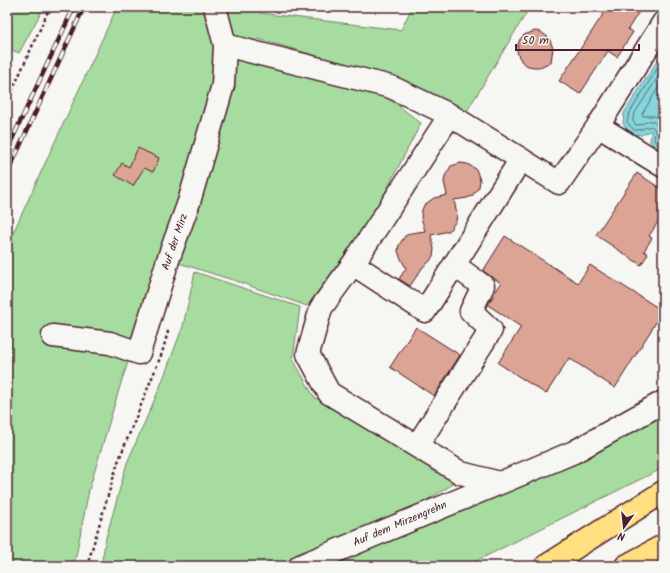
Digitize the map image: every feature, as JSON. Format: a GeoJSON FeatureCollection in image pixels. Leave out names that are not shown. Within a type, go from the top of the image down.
{"type":"FeatureCollection","features":[{"type":"Feature","properties":{"kind":"highway"},"geometry":{"type":"LineString","coordinates":[[546,566],[663,492]]}},
{"type":"Feature","properties":{"kind":"highway"},"geometry":{"type":"LineString","coordinates":[[549,566],[663,506]]}},
{"type":"Feature","properties":{"kind":"highway"},"geometry":{"type":"LineString","coordinates":[[626,566],[663,546]]}},
{"type":"Feature","properties":{"kind":"street","name":"Auf der Mirz"},"geometry":{"type":"LineString","coordinates":[[53,336],[110,342],[139,353],[169,257],[189,202],[223,85],[225,45],[215,7]]}},
{"type":"Feature","properties":{"kind":"street"},"geometry":{"type":"LineString","coordinates":[[225,45],[391,87],[450,115],[559,183],[598,126],[663,23]]}},
{"type":"Feature","properties":{"kind":"street"},"geometry":{"type":"LineString","coordinates":[[450,115],[353,264],[321,308],[308,354],[329,393],[461,473],[500,483]]}},
{"type":"Feature","properties":{"kind":"street"},"geometry":{"type":"LineString","coordinates":[[598,126],[663,166]]}},
{"type":"Feature","properties":{"kind":"street"},"geometry":{"type":"LineString","coordinates":[[353,264],[424,311],[522,159]]}},
{"type":"Feature","properties":{"kind":"street"},"geometry":{"type":"LineString","coordinates":[[416,446],[491,330],[471,311],[483,286],[454,265]]}},
{"type":"Feature","properties":{"kind":"street","name":"Auf dem Mirzengrehn"},"geometry":{"type":"LineString","coordinates":[[300,566],[574,452],[663,402]]}},
{"type":"Feature","properties":{"kind":"path"},"geometry":{"type":"LineString","coordinates":[[7,102],[50,7]]}},
{"type":"Feature","properties":{"kind":"path"},"geometry":{"type":"LineString","coordinates":[[87,566],[118,462],[162,353],[170,324]]}},
{"type":"Feature","properties":{"kind":"green space"},"geometry":{"type":"Polygon","coordinates":[[[7,7],[44,7],[19,53],[7,48],[7,7]]]}},
{"type":"Feature","properties":{"kind":"green space"},"geometry":{"type":"Polygon","coordinates":[[[117,7],[259,7],[259,13],[401,30],[412,7],[530,7],[467,111],[394,78],[258,39],[253,59],[383,94],[421,123],[373,216],[307,306],[239,282],[163,258],[121,383],[89,490],[74,566],[7,566],[7,246],[117,7]]]}},
{"type":"Feature","properties":{"kind":"green space"},"geometry":{"type":"Polygon","coordinates":[[[195,272],[300,307],[293,359],[314,397],[454,480],[450,486],[422,503],[283,566],[101,566],[106,538],[127,463],[160,387],[183,326],[195,272]]]}},
{"type":"Feature","properties":{"kind":"green space"},"geometry":{"type":"Polygon","coordinates":[[[663,412],[663,468],[466,566],[329,566],[356,552],[450,514],[485,502],[505,490],[663,412]]]}},
{"type":"Feature","properties":{"kind":"water"},"geometry":{"type":"Polygon","coordinates":[[[663,52],[663,151],[657,150],[650,141],[651,130],[642,135],[631,134],[623,124],[624,113],[663,52]]]}},
{"type":"Feature","properties":{"kind":"building"},"geometry":{"type":"Polygon","coordinates":[[[608,7],[642,7],[628,29],[633,32],[617,57],[608,51],[580,94],[559,81],[608,7]]]}},
{"type":"Feature","properties":{"kind":"building"},"geometry":{"type":"Polygon","coordinates":[[[535,31],[541,32],[549,38],[553,48],[551,62],[540,67],[528,66],[522,62],[517,51],[520,39],[524,35],[535,31]]]}},
{"type":"Feature","properties":{"kind":"building"},"geometry":{"type":"Polygon","coordinates":[[[138,148],[159,158],[153,172],[144,168],[133,186],[115,175],[122,163],[129,167],[138,148]]]}},
{"type":"Feature","properties":{"kind":"building"},"geometry":{"type":"Polygon","coordinates":[[[461,163],[467,164],[476,169],[480,180],[479,187],[472,196],[454,200],[457,215],[456,221],[449,231],[431,235],[434,249],[433,256],[423,267],[410,286],[399,279],[406,268],[398,251],[399,245],[405,236],[411,233],[425,231],[421,217],[424,205],[434,198],[447,195],[444,182],[445,176],[451,166],[461,163]]]}},
{"type":"Feature","properties":{"kind":"building"},"geometry":{"type":"Polygon","coordinates":[[[637,173],[663,190],[663,214],[649,236],[652,238],[644,251],[648,254],[641,265],[596,235],[637,173]]]}},
{"type":"Feature","properties":{"kind":"building"},"geometry":{"type":"Polygon","coordinates":[[[505,236],[578,283],[590,265],[663,311],[615,388],[569,358],[546,394],[498,363],[521,327],[488,305],[501,283],[483,271],[505,236]]]}},
{"type":"Feature","properties":{"kind":"building"},"geometry":{"type":"Polygon","coordinates":[[[416,327],[460,355],[434,396],[390,367],[416,327]]]}},
{"type":"Feature","properties":{"kind":"railway"},"geometry":{"type":"LineString","coordinates":[[7,150],[74,7]]}},
{"type":"Feature","properties":{"kind":"railway"},"geometry":{"type":"LineString","coordinates":[[7,174],[84,7]]}}]}
